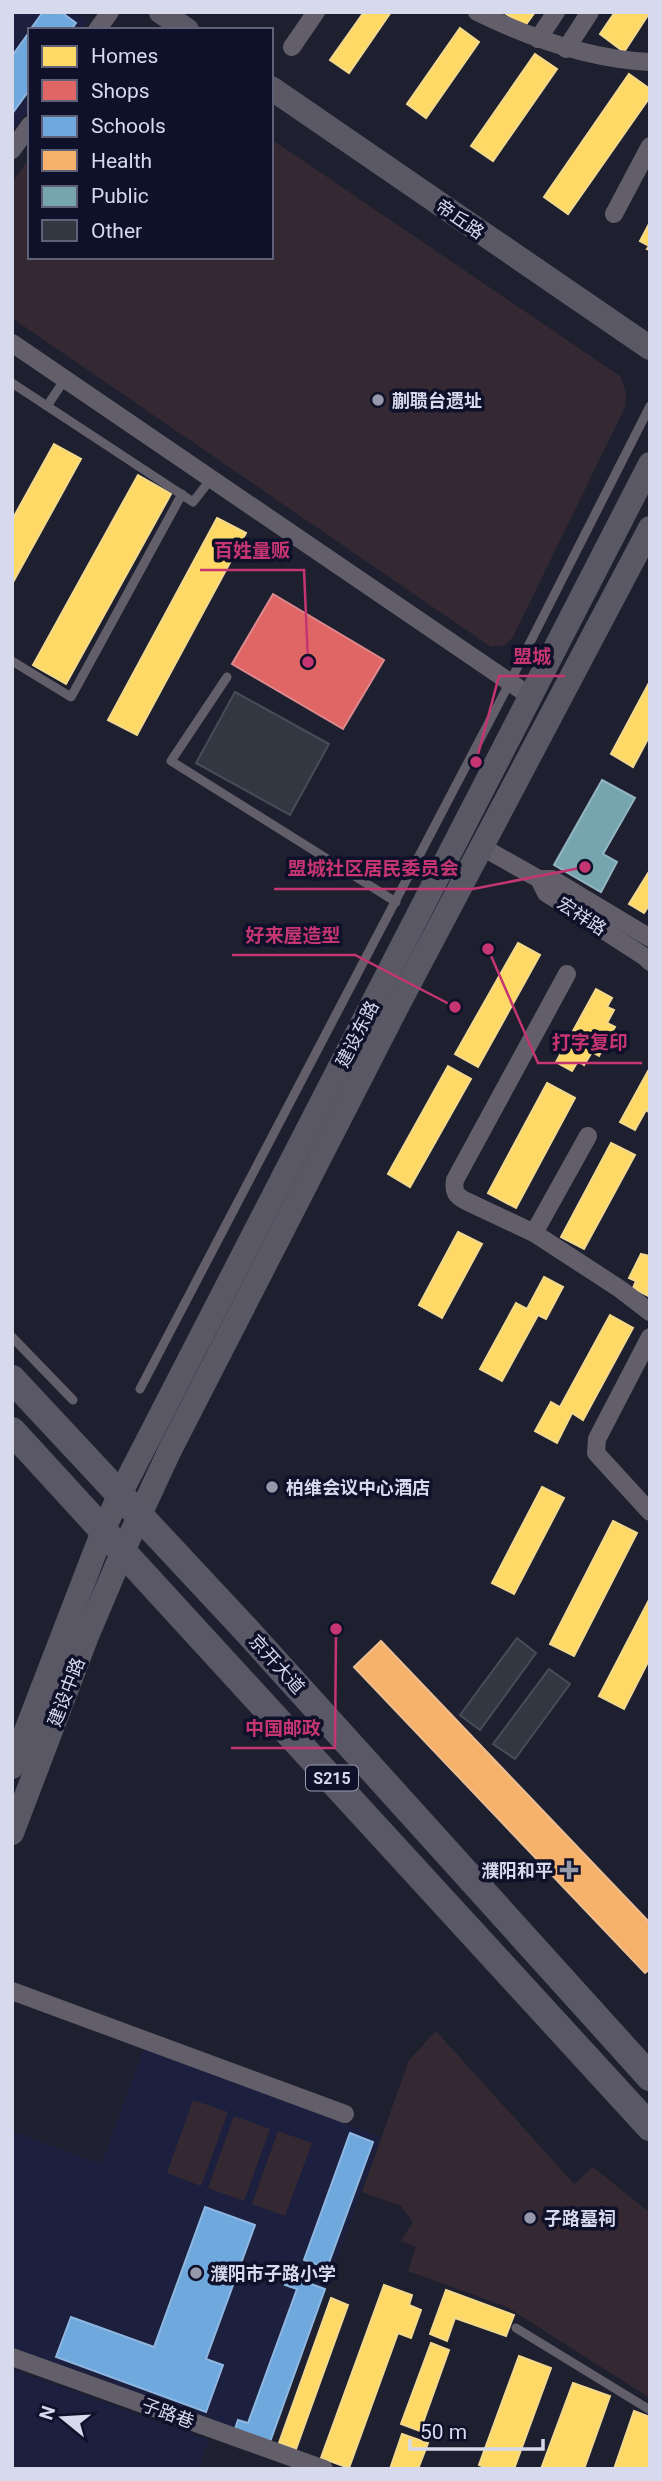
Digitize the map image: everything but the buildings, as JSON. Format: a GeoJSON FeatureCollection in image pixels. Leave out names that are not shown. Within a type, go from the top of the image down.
{"type":"FeatureCollection","features":[{"type":"Feature","properties":{"kind":"main road"},"geometry":{"type":"LineString","coordinates":[[161,12],[184,28]]}},
{"type":"Feature","properties":{"kind":"main road","name":"帝丘路"},"geometry":{"type":"LineString","coordinates":[[273,89],[650,348]]}},
{"type":"Feature","properties":{"kind":"main road","name":"建设东路"},"geometry":{"type":"LineString","coordinates":[[103,1531],[520,689],[650,464]]}},
{"type":"Feature","properties":{"kind":"main road","name":"建设东路"},"geometry":{"type":"LineString","coordinates":[[123,1551],[170,1450],[278,1237],[650,528]]}},
{"type":"Feature","properties":{"kind":"main road","name":"京开大道"},"geometry":{"type":"LineString","coordinates":[[12,1379],[249,1633],[650,2077]]}},
{"type":"Feature","properties":{"kind":"main road","name":"京开大道"},"geometry":{"type":"LineString","coordinates":[[12,1431],[650,2127]]}},
{"type":"Feature","properties":{"kind":"main road","name":"建设中路"},"geometry":{"type":"LineString","coordinates":[[12,1767],[103,1531]]}},
{"type":"Feature","properties":{"kind":"main road","name":"建设中路"},"geometry":{"type":"LineString","coordinates":[[12,1833],[87,1636],[123,1551]]}},
{"type":"Feature","properties":{"kind":"street"},"geometry":{"type":"LineString","coordinates":[[98,28],[110,12]]}},
{"type":"Feature","properties":{"kind":"street"},"geometry":{"type":"LineString","coordinates":[[292,47],[316,12]]}},
{"type":"Feature","properties":{"kind":"street"},"geometry":{"type":"LineString","coordinates":[[477,12],[566,49],[627,61],[650,62]]}},
{"type":"Feature","properties":{"kind":"street"},"geometry":{"type":"LineString","coordinates":[[538,39],[556,12]]}},
{"type":"Feature","properties":{"kind":"street"},"geometry":{"type":"LineString","coordinates":[[566,49],[590,12]]}},
{"type":"Feature","properties":{"kind":"street"},"geometry":{"type":"LineString","coordinates":[[12,150],[28,128]]}},
{"type":"Feature","properties":{"kind":"street"},"geometry":{"type":"LineString","coordinates":[[614,214],[650,146]]}},
{"type":"Feature","properties":{"kind":"street"},"geometry":{"type":"LineString","coordinates":[[12,343],[520,689]]}},
{"type":"Feature","properties":{"kind":"street","name":"宏祥路"},"geometry":{"type":"LineString","coordinates":[[482,847],[539,879],[546,893],[650,962]]}},
{"type":"Feature","properties":{"kind":"street"},"geometry":{"type":"LineString","coordinates":[[539,879],[552,879],[650,938]]}},
{"type":"Feature","properties":{"kind":"street"},"geometry":{"type":"LineString","coordinates":[[567,974],[455,1180],[454,1189],[457,1196],[534,1233],[650,1311]]}},
{"type":"Feature","properties":{"kind":"street"},"geometry":{"type":"LineString","coordinates":[[534,1233],[588,1136]]}},
{"type":"Feature","properties":{"kind":"street"},"geometry":{"type":"LineString","coordinates":[[650,1337],[597,1439],[596,1453],[650,1512]]}},
{"type":"Feature","properties":{"kind":"street"},"geometry":{"type":"LineString","coordinates":[[12,1991],[345,2114]]}},
{"type":"Feature","properties":{"kind":"street","name":"子路巷"},"geometry":{"type":"LineString","coordinates":[[12,2357],[324,2469]]}},
{"type":"Feature","properties":{"kind":"lane"},"geometry":{"type":"LineString","coordinates":[[47,405],[65,379]]}},
{"type":"Feature","properties":{"kind":"lane"},"geometry":{"type":"LineString","coordinates":[[12,383],[193,502],[211,479]]}},
{"type":"Feature","properties":{"kind":"lane"},"geometry":{"type":"LineString","coordinates":[[140,1389],[396,902],[520,689],[650,405]]}},
{"type":"Feature","properties":{"kind":"lane"},"geometry":{"type":"LineString","coordinates":[[12,661],[71,697],[181,494]]}},
{"type":"Feature","properties":{"kind":"lane"},"geometry":{"type":"LineString","coordinates":[[227,677],[171,761],[396,902]]}},
{"type":"Feature","properties":{"kind":"lane"},"geometry":{"type":"LineString","coordinates":[[12,1337],[73,1400]]}},
{"type":"Feature","properties":{"kind":"lane"},"geometry":{"type":"LineString","coordinates":[[516,2328],[650,2410]]}},
{"type":"Feature","properties":{"kind":"shaded area"},"geometry":{"type":"Polygon","coordinates":[[[12,12],[75,12],[88,21],[83,28],[28,28],[28,110],[12,132],[12,12]]]}},
{"type":"Feature","properties":{"kind":"shaded area","name":"蒯聩台遗址"},"geometry":{"type":"Polygon","coordinates":[[[273,140],[620,376],[626,392],[625,407],[513,637],[505,645],[491,647],[12,318],[12,183],[28,160],[28,259],[273,259],[273,140]]]}},
{"type":"Feature","properties":{"kind":"shaded area","name":"子路墓祠"},"geometry":{"type":"Polygon","coordinates":[[[436,2031],[574,2184],[593,2167],[650,2213],[650,2398],[507,2307],[408,2271],[416,2247],[401,2241],[413,2222],[401,2206],[362,2192],[409,2060],[436,2031]]]}},
{"type":"Feature","properties":{"kind":"shaded area","name":"濮阳市子路小学"},"geometry":{"type":"Polygon","coordinates":[[[144,2048],[381,2137],[270,2444],[12,2348],[12,2131],[101,2164],[144,2048]]]}},
{"type":"Feature","properties":{"kind":"shaded area"},"geometry":{"type":"Polygon","coordinates":[[[193,2100],[228,2112],[201,2186],[167,2173],[193,2100]]]}},
{"type":"Feature","properties":{"kind":"shaded area"},"geometry":{"type":"Polygon","coordinates":[[[234,2116],[270,2129],[244,2201],[208,2188],[234,2116]]]}},
{"type":"Feature","properties":{"kind":"shaded area"},"geometry":{"type":"Polygon","coordinates":[[[278,2131],[312,2143],[285,2216],[252,2204],[278,2131]]]}},
{"type":"Feature","properties":{"kind":"shaded area"},"geometry":{"type":"Polygon","coordinates":[[[12,2369],[209,2440],[199,2469],[12,2469],[12,2369]]]}},
{"type":"Feature","properties":{"kind":"place","name":"蒯聩台遗址"},"geometry":{"type":"Point","coordinates":[378,400]}},
{"type":"Feature","properties":{"kind":"place","name":"百姓量贩"},"geometry":{"type":"Point","coordinates":[308,662]}},
{"type":"Feature","properties":{"kind":"place","name":"盟城"},"geometry":{"type":"Point","coordinates":[476,762]}},
{"type":"Feature","properties":{"kind":"place","name":"盟城社区居民委员会"},"geometry":{"type":"Point","coordinates":[585,867]}},
{"type":"Feature","properties":{"kind":"place","name":"打字复印"},"geometry":{"type":"Point","coordinates":[488,949]}},
{"type":"Feature","properties":{"kind":"place","name":"好来屋造型"},"geometry":{"type":"Point","coordinates":[455,1007]}},
{"type":"Feature","properties":{"kind":"place","name":"柏维会议中心酒店"},"geometry":{"type":"Point","coordinates":[272,1487]}},
{"type":"Feature","properties":{"kind":"place","name":"中国邮政"},"geometry":{"type":"Point","coordinates":[336,1629]}},
{"type":"Feature","properties":{"kind":"place","name":"濮阳和平"},"geometry":{"type":"Point","coordinates":[569,1870]}},
{"type":"Feature","properties":{"kind":"place","name":"子路墓祠"},"geometry":{"type":"Point","coordinates":[530,2218]}},
{"type":"Feature","properties":{"kind":"place","name":"濮阳市子路小学"},"geometry":{"type":"Point","coordinates":[196,2273]}}]}
